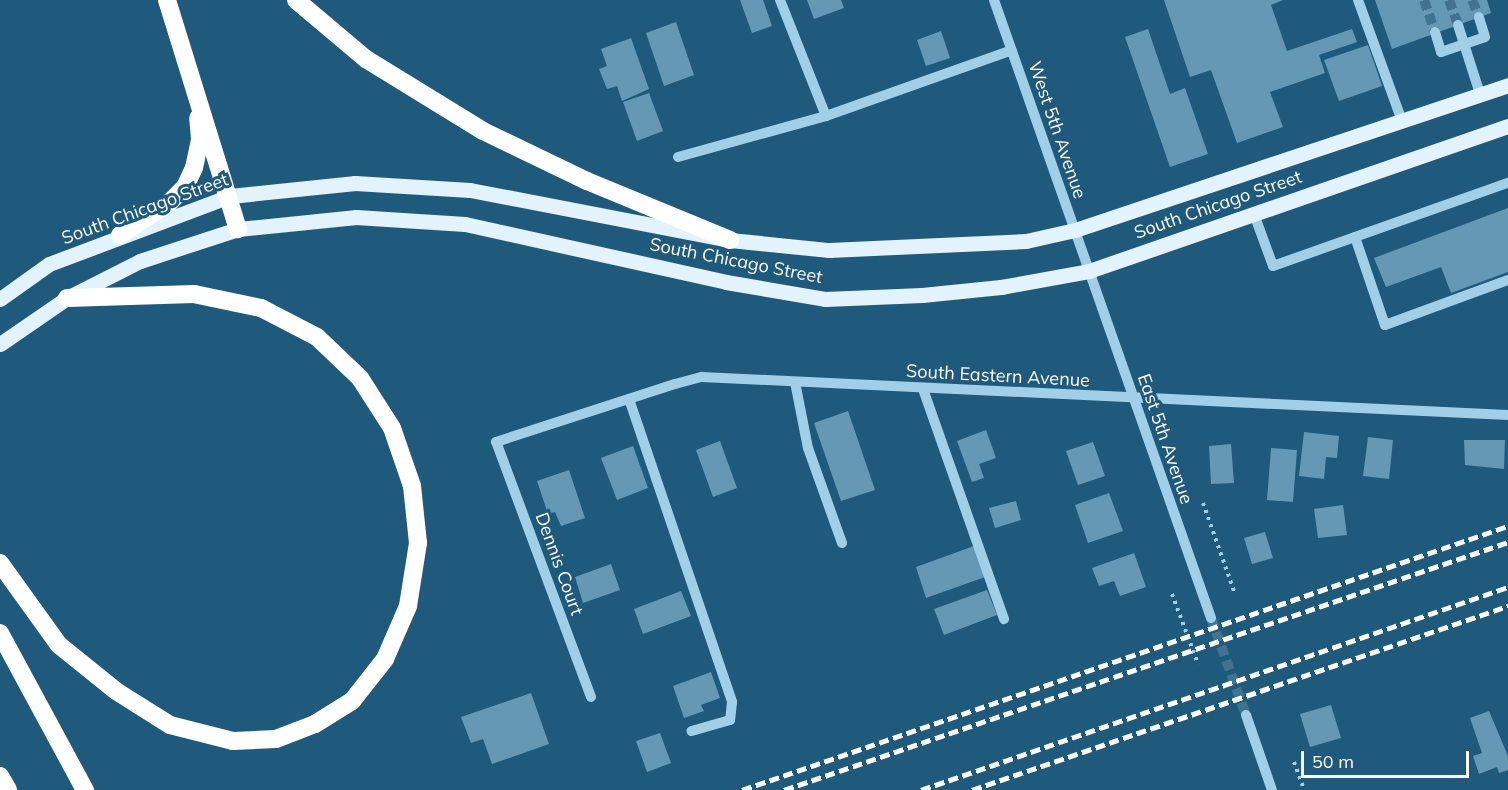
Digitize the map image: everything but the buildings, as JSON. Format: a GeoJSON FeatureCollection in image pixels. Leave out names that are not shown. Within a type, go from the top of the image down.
{"type":"FeatureCollection","features":[{"type":"Feature","properties":{"kind":"highway"},"geometry":{"type":"LineString","coordinates":[[167,0],[230,196],[238,229]]}},
{"type":"Feature","properties":{"kind":"highway"},"geometry":{"type":"LineString","coordinates":[[296,0],[366,59],[483,131],[587,181],[730,240]]}},
{"type":"Feature","properties":{"kind":"highway"},"geometry":{"type":"LineString","coordinates":[[120,235],[169,203],[184,187],[194,168],[200,140],[197,92]]}},
{"type":"Feature","properties":{"kind":"highway"},"geometry":{"type":"LineString","coordinates":[[0,563],[59,645],[116,691],[170,725],[233,741],[276,739],[315,724],[352,701],[385,658],[408,606],[418,543],[412,486],[392,428],[360,378],[317,337],[261,308],[194,294],[67,298]]}},
{"type":"Feature","properties":{"kind":"highway"},"geometry":{"type":"LineString","coordinates":[[0,633],[85,790]]}},
{"type":"Feature","properties":{"kind":"highway"},"geometry":{"type":"LineString","coordinates":[[0,776],[8,790]]}},
{"type":"Feature","properties":{"kind":"main road","name":"South Chicago Street"},"geometry":{"type":"LineString","coordinates":[[0,298],[49,264],[120,235],[230,196],[355,183],[470,190],[730,240],[830,250],[962,247],[1026,242],[1075,231],[1508,85]]}},
{"type":"Feature","properties":{"kind":"main road","name":"South Chicago Street"},"geometry":{"type":"LineString","coordinates":[[0,344],[67,298],[140,261],[238,229],[356,217],[465,224],[726,282],[825,299],[922,296],[1089,271],[1508,126]]}},
{"type":"Feature","properties":{"kind":"street"},"geometry":{"type":"LineString","coordinates":[[780,0],[826,116]]}},
{"type":"Feature","properties":{"kind":"street","name":"West 5th Avenue"},"geometry":{"type":"LineString","coordinates":[[994,0],[1089,271]]}},
{"type":"Feature","properties":{"kind":"street"},"geometry":{"type":"LineString","coordinates":[[1358,0],[1402,121]]}},
{"type":"Feature","properties":{"kind":"street"},"geometry":{"type":"LineString","coordinates":[[1434,32],[1441,52],[1465,44],[1485,37],[1479,17]]}},
{"type":"Feature","properties":{"kind":"street"},"geometry":{"type":"LineString","coordinates":[[1458,25],[1480,94]]}},
{"type":"Feature","properties":{"kind":"street"},"geometry":{"type":"LineString","coordinates":[[678,157],[826,116],[1012,50]]}},
{"type":"Feature","properties":{"kind":"street"},"geometry":{"type":"LineString","coordinates":[[1254,214],[1273,266],[1508,183]]}},
{"type":"Feature","properties":{"kind":"street"},"geometry":{"type":"LineString","coordinates":[[1355,237],[1385,325],[1508,280]]}},
{"type":"Feature","properties":{"kind":"street","name":"East 5th Avenue"},"geometry":{"type":"LineString","coordinates":[[1089,271],[1211,618]]}},
{"type":"Feature","properties":{"kind":"street","name":"South Eastern Avenue"},"geometry":{"type":"LineString","coordinates":[[496,442],[702,377],[1134,400],[1508,415]]}},
{"type":"Feature","properties":{"kind":"street"},"geometry":{"type":"LineString","coordinates":[[795,382],[808,448],[842,543]]}},
{"type":"Feature","properties":{"kind":"street"},"geometry":{"type":"LineString","coordinates":[[923,389],[1004,619]]}},
{"type":"Feature","properties":{"kind":"street"},"geometry":{"type":"LineString","coordinates":[[629,399],[732,702],[730,720],[692,731]]}},
{"type":"Feature","properties":{"kind":"street","name":"Dennis Court"},"geometry":{"type":"LineString","coordinates":[[496,442],[591,697]]}},
{"type":"Feature","properties":{"kind":"street"},"geometry":{"type":"LineString","coordinates":[[1246,715],[1272,790]]}},
{"type":"Feature","properties":{"kind":"path"},"geometry":{"type":"LineString","coordinates":[[1203,503],[1235,594]]}},
{"type":"Feature","properties":{"kind":"path"},"geometry":{"type":"LineString","coordinates":[[1172,594],[1198,664]]}},
{"type":"Feature","properties":{"kind":"path"},"geometry":{"type":"LineString","coordinates":[[1294,762],[1304,790]]}},
{"type":"Feature","properties":{"kind":"tunnel"},"geometry":{"type":"LineString","coordinates":[[1424,0],[1435,32]]}},
{"type":"Feature","properties":{"kind":"tunnel"},"geometry":{"type":"LineString","coordinates":[[1449,0],[1458,25]]}},
{"type":"Feature","properties":{"kind":"tunnel"},"geometry":{"type":"LineString","coordinates":[[1472,0],[1479,17]]}},
{"type":"Feature","properties":{"kind":"tunnel"},"geometry":{"type":"LineString","coordinates":[[1211,618],[1246,715]]}},
{"type":"Feature","properties":{"kind":"railway"},"geometry":{"type":"LineString","coordinates":[[742,790],[1508,526]]}},
{"type":"Feature","properties":{"kind":"railway"},"geometry":{"type":"LineString","coordinates":[[784,790],[1508,542]]}},
{"type":"Feature","properties":{"kind":"railway"},"geometry":{"type":"LineString","coordinates":[[921,790],[1508,587]]}},
{"type":"Feature","properties":{"kind":"railway"},"geometry":{"type":"LineString","coordinates":[[972,790],[1508,606]]}}]}
